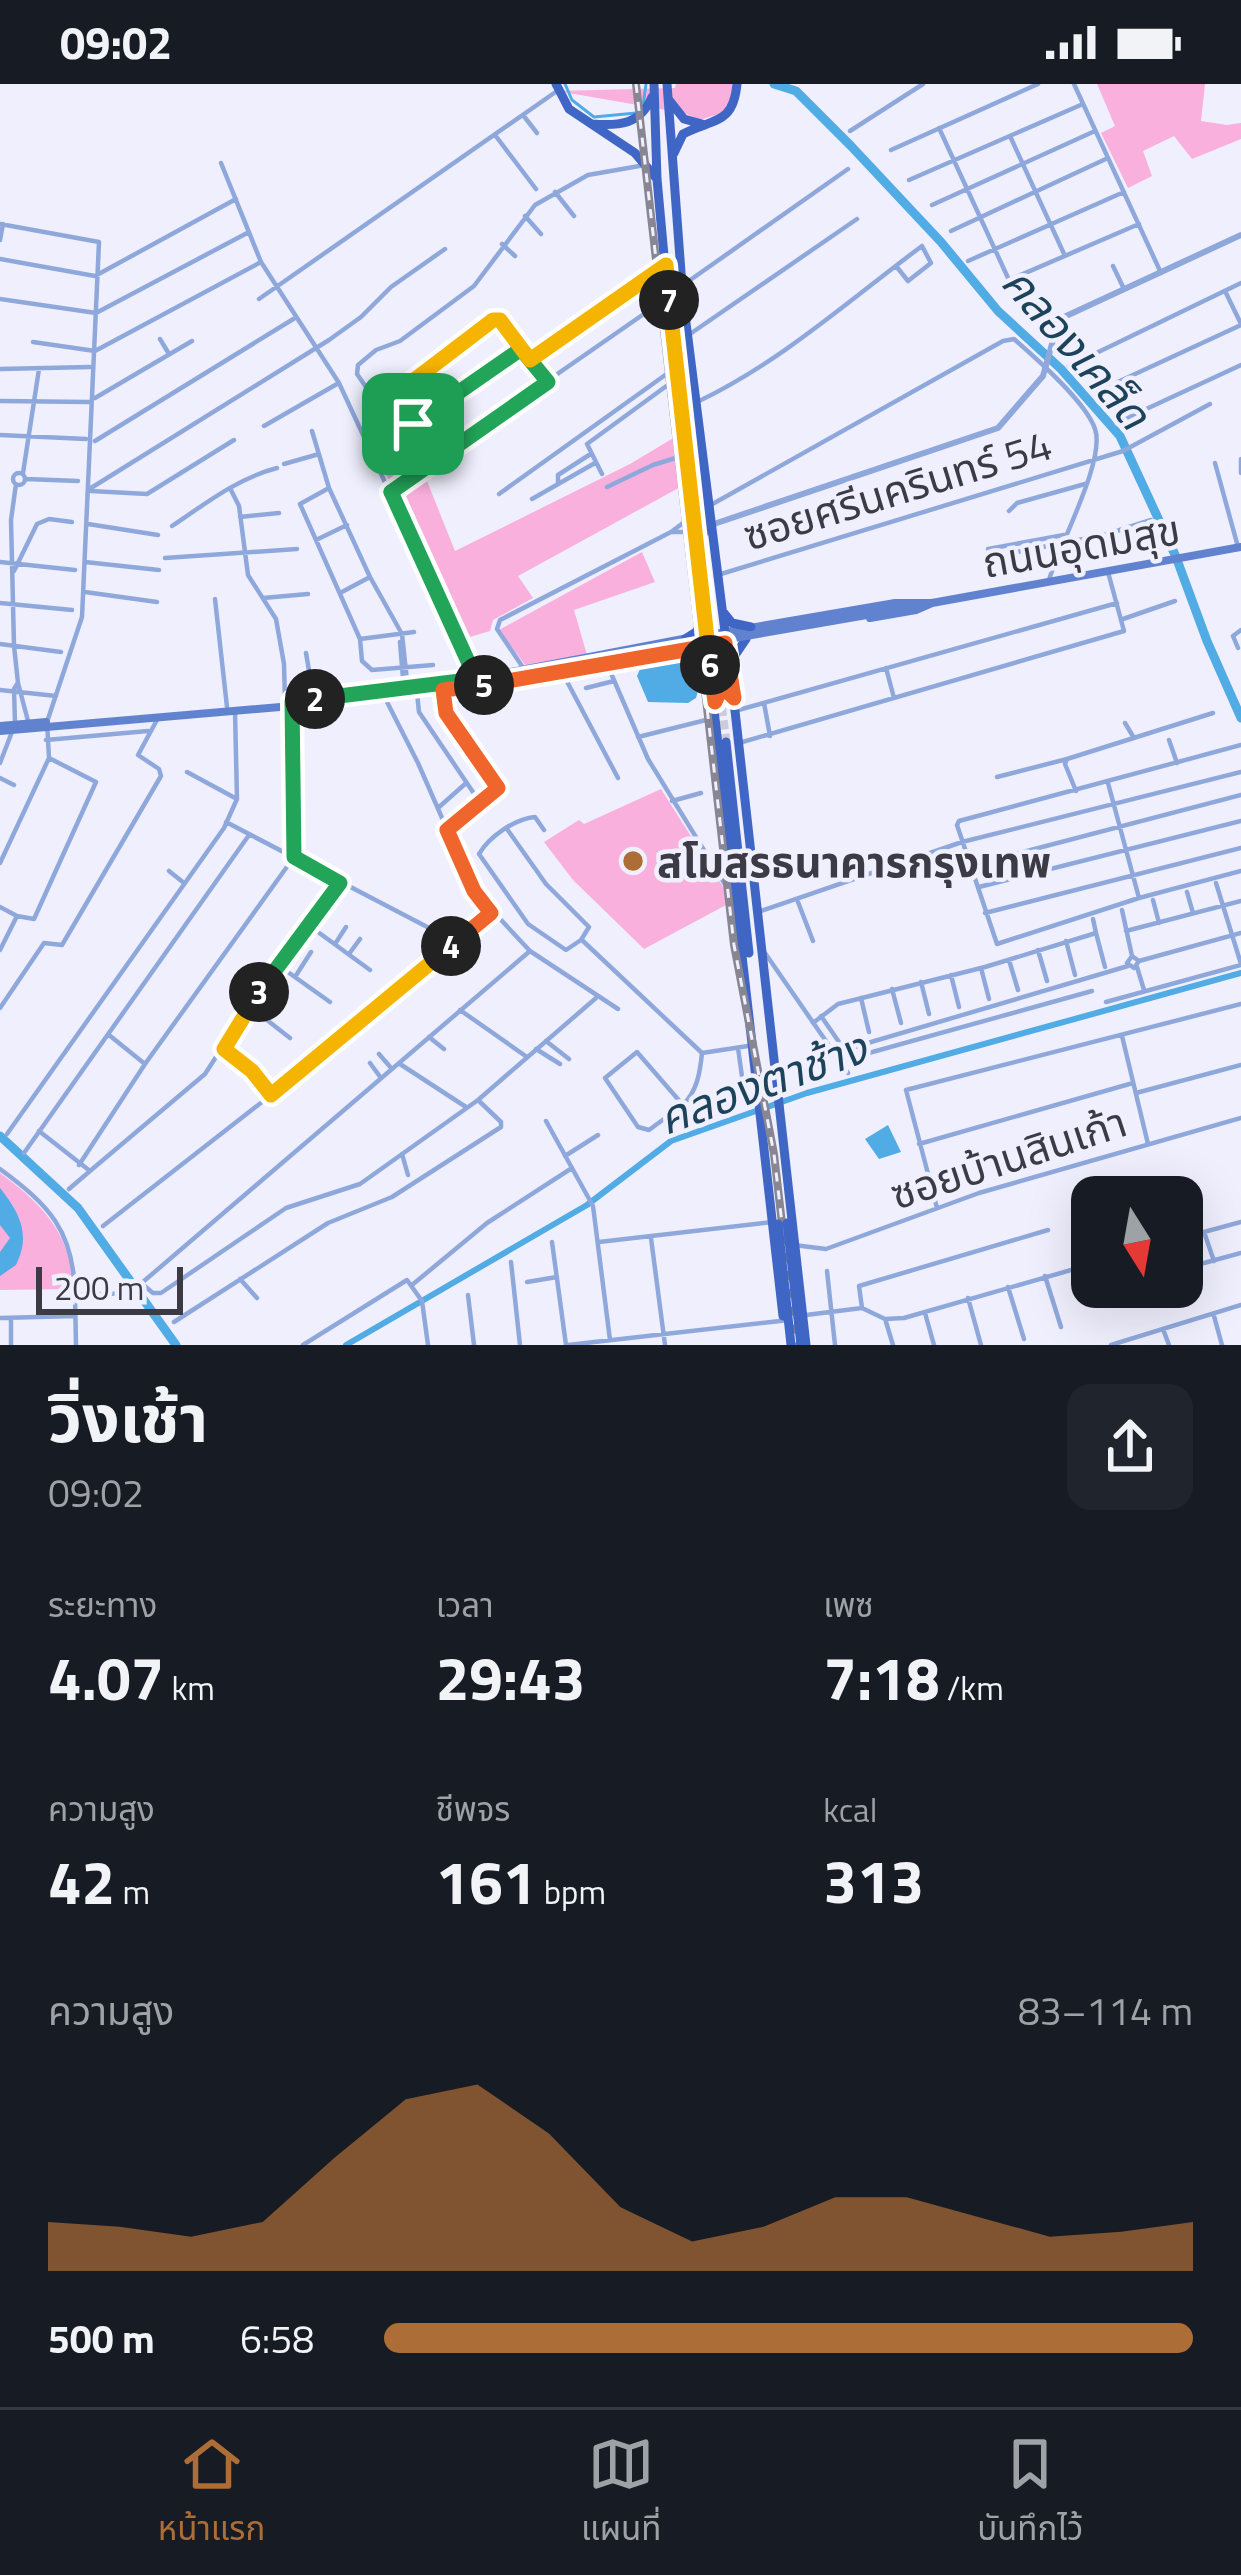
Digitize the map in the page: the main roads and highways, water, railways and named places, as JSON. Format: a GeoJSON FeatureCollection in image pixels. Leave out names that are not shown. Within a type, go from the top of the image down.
{"type":"FeatureCollection","features":[{"type":"Feature","properties":{"kind":"main road"},"geometry":{"type":"LineString","coordinates":[[667,84],[683,299],[709,506],[702,531]]}},
{"type":"Feature","properties":{"kind":"main road"},"geometry":{"type":"LineString","coordinates":[[670,164],[679,138],[730,111],[737,84]]}},
{"type":"Feature","properties":{"kind":"main road"},"geometry":{"type":"LineString","coordinates":[[556,88],[569,110],[625,146],[657,179]]}},
{"type":"Feature","properties":{"kind":"main road"},"geometry":{"type":"LineString","coordinates":[[586,123],[633,121],[642,116],[654,88]]}},
{"type":"Feature","properties":{"kind":"main road"},"geometry":{"type":"LineString","coordinates":[[654,88],[657,179],[691,517],[702,531]]}},
{"type":"Feature","properties":{"kind":"main road"},"geometry":{"type":"LineString","coordinates":[[667,98],[684,119],[708,124]]}},
{"type":"Feature","properties":{"kind":"main road"},"geometry":{"type":"LineString","coordinates":[[683,299],[681,321],[702,531],[699,575],[734,890],[765,1135],[804,1345]]}},
{"type":"Feature","properties":{"kind":"main road"},"geometry":{"type":"LineString","coordinates":[[671,316],[677,331],[702,531],[717,574],[734,698],[732,742],[749,952],[746,977]]}},
{"type":"Feature","properties":{"kind":"main road","name":"ถนนอุดมสุข"},"geometry":{"type":"LineString","coordinates":[[522,672],[1240,547]]}},
{"type":"Feature","properties":{"kind":"main road"},"geometry":{"type":"LineString","coordinates":[[699,575],[708,587],[717,574]]}},
{"type":"Feature","properties":{"kind":"main road","name":"ถนนอุดมสุข"},"geometry":{"type":"LineString","coordinates":[[724,638],[746,639],[895,603],[932,603]]}},
{"type":"Feature","properties":{"kind":"main road"},"geometry":{"type":"LineString","coordinates":[[721,609],[733,622],[752,627]]}},
{"type":"Feature","properties":{"kind":"main road"},"geometry":{"type":"LineString","coordinates":[[704,620],[684,645],[710,663]]}},
{"type":"Feature","properties":{"kind":"main road","name":"ถนนอุดมสุข"},"geometry":{"type":"LineString","coordinates":[[663,649],[724,638],[752,627],[795,625]]}},
{"type":"Feature","properties":{"kind":"main road"},"geometry":{"type":"LineString","coordinates":[[728,665],[746,639]]}},
{"type":"Feature","properties":{"kind":"main road"},"geometry":{"type":"LineString","coordinates":[[0,728],[367,697],[663,649]]}},
{"type":"Feature","properties":{"kind":"main road"},"geometry":{"type":"LineString","coordinates":[[367,697],[562,672],[663,649]]}},
{"type":"Feature","properties":{"kind":"main road"},"geometry":{"type":"LineString","coordinates":[[462,688],[522,672]]}},
{"type":"Feature","properties":{"kind":"main road"},"geometry":{"type":"LineString","coordinates":[[476,679],[498,679]]}},
{"type":"Feature","properties":{"kind":"main road"},"geometry":{"type":"LineString","coordinates":[[715,702],[720,691],[734,698]]}},
{"type":"Feature","properties":{"kind":"main road"},"geometry":{"type":"LineString","coordinates":[[289,703],[343,699]]}},
{"type":"Feature","properties":{"kind":"main road"},"geometry":{"type":"LineString","coordinates":[[14,727],[187,713]]}},
{"type":"Feature","properties":{"kind":"main road"},"geometry":{"type":"LineString","coordinates":[[732,742],[804,1345]]}},
{"type":"Feature","properties":{"kind":"main road"},"geometry":{"type":"LineString","coordinates":[[732,742],[754,951],[762,974]]}},
{"type":"Feature","properties":{"kind":"main road"},"geometry":{"type":"LineString","coordinates":[[779,1132],[779,1223],[789,1345]]}},
{"type":"Feature","properties":{"kind":"main road"},"geometry":{"type":"LineString","coordinates":[[779,1223],[776,1252],[789,1345]]}},
{"type":"Feature","properties":{"kind":"main road"},"geometry":{"type":"LineString","coordinates":[[776,1252],[785,1261],[794,1247]]}},
{"type":"Feature","properties":{"kind":"water"},"geometry":{"type":"Polygon","coordinates":[[[682,661],[696,677],[696,698],[688,703],[648,702],[637,676],[640,669],[682,661]]]}},
{"type":"Feature","properties":{"kind":"water"},"geometry":{"type":"Polygon","coordinates":[[[888,1125],[901,1152],[879,1159],[865,1139],[888,1125]]]}},
{"type":"Feature","properties":{"kind":"water"},"geometry":{"type":"Polygon","coordinates":[[[0,1188],[18,1215],[23,1244],[16,1265],[0,1276],[0,1252],[10,1238],[0,1225],[0,1188]]]}},
{"type":"Feature","properties":{"kind":"waterway"},"geometry":{"type":"LineString","coordinates":[[565,84],[572,100],[594,117],[636,113]]}},
{"type":"Feature","properties":{"kind":"waterway"},"geometry":{"type":"LineString","coordinates":[[643,106],[646,84]]}},
{"type":"Feature","properties":{"kind":"waterway","name":"คลองเคล็ด"},"geometry":{"type":"LineString","coordinates":[[774,84],[796,91],[851,146],[998,311],[1061,369],[1120,436],[1176,557],[1241,718]]}},
{"type":"Feature","properties":{"kind":"waterway","name":"คลองตาช้าง"},"geometry":{"type":"LineString","coordinates":[[346,1345],[587,1205],[671,1141],[807,1093],[1241,973]]}},
{"type":"Feature","properties":{"kind":"waterway"},"geometry":{"type":"LineString","coordinates":[[0,1136],[78,1208],[176,1345]]}},
{"type":"Feature","properties":{"kind":"tunnel"},"geometry":{"type":"LineString","coordinates":[[699,533],[726,742]]}},
{"type":"Feature","properties":{"kind":"railway"},"geometry":{"type":"LineString","coordinates":[[636,84],[734,945],[774,1154],[796,1345]]}},
{"type":"Feature","properties":{"kind":"place","name":"สโมสรธนาคารกรุงเทพ"},"geometry":{"type":"Point","coordinates":[633,861]}}]}
